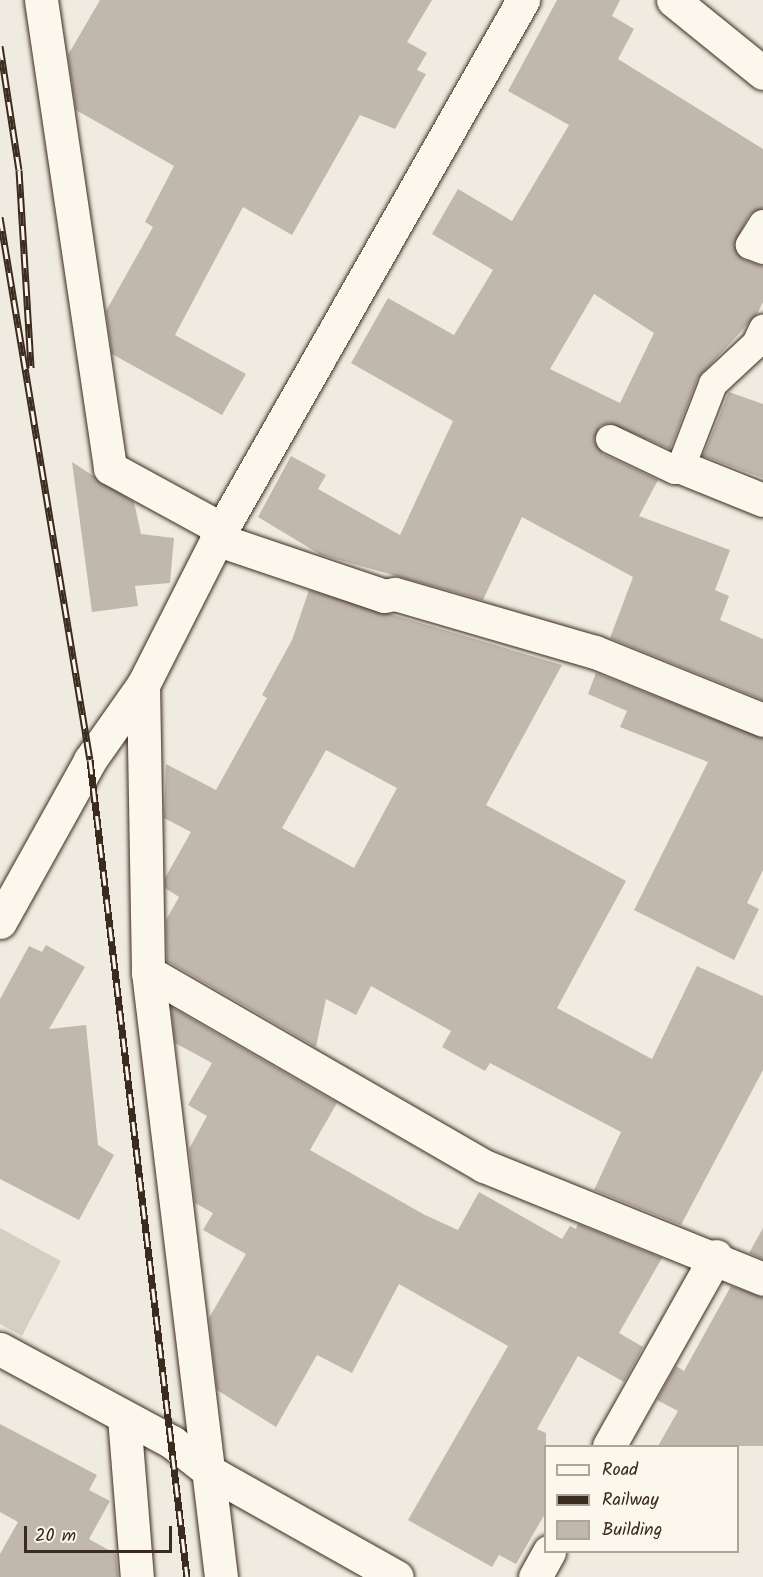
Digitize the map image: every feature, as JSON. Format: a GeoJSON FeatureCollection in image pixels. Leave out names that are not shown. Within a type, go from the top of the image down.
{"type":"FeatureCollection","features":[{"type":"Feature","properties":{"kind":"street"},"geometry":{"type":"LineString","coordinates":[[42,0],[110,468],[219,534],[384,596],[395,594],[595,652],[763,720]]}},
{"type":"Feature","properties":{"kind":"street"},"geometry":{"type":"LineString","coordinates":[[0,922],[90,760],[143,685],[219,534],[523,0]]}},
{"type":"Feature","properties":{"kind":"street"},"geometry":{"type":"LineString","coordinates":[[673,0],[763,73]]}},
{"type":"Feature","properties":{"kind":"street"},"geometry":{"type":"LineString","coordinates":[[681,467],[763,500]]}},
{"type":"Feature","properties":{"kind":"street"},"geometry":{"type":"LineString","coordinates":[[143,685],[148,972],[221,1577]]}},
{"type":"Feature","properties":{"kind":"street"},"geometry":{"type":"LineString","coordinates":[[148,972],[484,1166],[716,1256],[763,1279]]}},
{"type":"Feature","properties":{"kind":"street"},"geometry":{"type":"LineString","coordinates":[[610,1445],[716,1256]]}},
{"type":"Feature","properties":{"kind":"street"},"geometry":{"type":"LineString","coordinates":[[0,1349],[172,1442],[210,1472],[397,1577]]}},
{"type":"Feature","properties":{"kind":"street"},"geometry":{"type":"LineString","coordinates":[[124,1417],[137,1577]]}},
{"type":"Feature","properties":{"kind":"street"},"geometry":{"type":"LineString","coordinates":[[535,1577],[548,1553]]}},
{"type":"Feature","properties":{"kind":"lane"},"geometry":{"type":"LineString","coordinates":[[763,224],[750,245],[763,250]]}},
{"type":"Feature","properties":{"kind":"lane"},"geometry":{"type":"LineString","coordinates":[[610,439],[675,470],[681,467],[713,384],[756,344],[763,329]]}},
{"type":"Feature","properties":{"kind":"shaded area"},"geometry":{"type":"Polygon","coordinates":[[[0,1228],[61,1261],[22,1336],[0,1324],[0,1228]]]}},
{"type":"Feature","properties":{"kind":"building"},"geometry":{"type":"Polygon","coordinates":[[[100,0],[432,0],[407,42],[427,53],[417,70],[426,74],[395,129],[360,115],[292,235],[243,207],[175,335],[246,374],[222,415],[112,354],[106,311],[153,227],[145,222],[174,166],[76,110],[68,55],[100,0]]]}},
{"type":"Feature","properties":{"kind":"building"},"geometry":{"type":"Polygon","coordinates":[[[557,0],[620,0],[612,16],[634,29],[618,59],[763,149],[763,208],[749,215],[734,245],[744,260],[763,266],[763,302],[757,314],[698,378],[670,449],[609,423],[600,426],[594,440],[603,454],[658,480],[639,516],[730,550],[715,590],[729,596],[720,620],[763,639],[763,700],[610,638],[633,577],[522,517],[483,600],[321,555],[258,517],[291,456],[326,475],[318,489],[400,535],[453,421],[351,363],[388,298],[454,335],[493,270],[432,234],[458,189],[512,221],[569,125],[508,91],[557,0]],[[594,294],[550,369],[620,403],[654,333],[594,294]]]}},
{"type":"Feature","properties":{"kind":"building"},"geometry":{"type":"Polygon","coordinates":[[[729,392],[763,404],[763,478],[703,456],[729,392]]]}},
{"type":"Feature","properties":{"kind":"building"},"geometry":{"type":"Polygon","coordinates":[[[72,462],[134,502],[141,534],[174,538],[170,583],[135,586],[138,606],[92,612],[72,462]]]}},
{"type":"Feature","properties":{"kind":"building"},"geometry":{"type":"Polygon","coordinates":[[[309,590],[562,665],[486,805],[626,881],[557,1008],[652,1059],[697,966],[763,996],[763,1070],[681,1225],[594,1190],[621,1132],[490,1063],[485,1071],[442,1047],[451,1031],[371,986],[356,1015],[326,999],[316,1047],[167,961],[166,920],[179,897],[165,888],[165,878],[191,832],[164,818],[166,764],[216,790],[267,698],[262,695],[292,640],[309,590]],[[326,750],[282,828],[354,868],[397,788],[326,750]]]}},
{"type":"Feature","properties":{"kind":"building"},"geometry":{"type":"Polygon","coordinates":[[[596,673],[763,738],[763,870],[747,903],[759,909],[734,960],[634,910],[708,762],[620,727],[627,711],[588,694],[596,673]]]}},
{"type":"Feature","properties":{"kind":"building"},"geometry":{"type":"Polygon","coordinates":[[[46,945],[85,967],[49,1029],[86,1025],[98,1145],[114,1155],[79,1220],[0,1179],[0,999],[29,946],[42,952],[46,945]]]}},
{"type":"Feature","properties":{"kind":"building"},"geometry":{"type":"Polygon","coordinates":[[[171,1007],[337,1103],[310,1150],[425,1215],[458,1230],[479,1192],[562,1239],[570,1226],[576,1229],[578,1224],[662,1258],[619,1333],[643,1347],[624,1382],[578,1356],[537,1429],[546,1433],[544,1515],[516,1564],[499,1555],[492,1567],[408,1520],[508,1346],[399,1284],[352,1373],[317,1355],[276,1427],[217,1390],[209,1318],[246,1254],[203,1230],[213,1213],[195,1203],[189,1149],[207,1116],[188,1105],[212,1063],[175,1043],[171,1007]]]}},
{"type":"Feature","properties":{"kind":"building"},"geometry":{"type":"Polygon","coordinates":[[[763,1228],[763,1259],[749,1253],[763,1228]]]}},
{"type":"Feature","properties":{"kind":"building"},"geometry":{"type":"Polygon","coordinates":[[[731,1286],[763,1297],[763,1446],[659,1445],[678,1411],[657,1400],[676,1366],[684,1371],[731,1286]]]}},
{"type":"Feature","properties":{"kind":"building"},"geometry":{"type":"Polygon","coordinates":[[[0,1424],[97,1475],[89,1490],[110,1501],[89,1539],[116,1554],[118,1577],[0,1577],[0,1554],[18,1522],[0,1512],[0,1424]]]}},
{"type":"Feature","properties":{"kind":"railway"},"geometry":{"type":"LineString","coordinates":[[0,46],[19,170],[31,368]]}},
{"type":"Feature","properties":{"kind":"railway"},"geometry":{"type":"LineString","coordinates":[[0,217],[90,760],[187,1577]]}}]}
